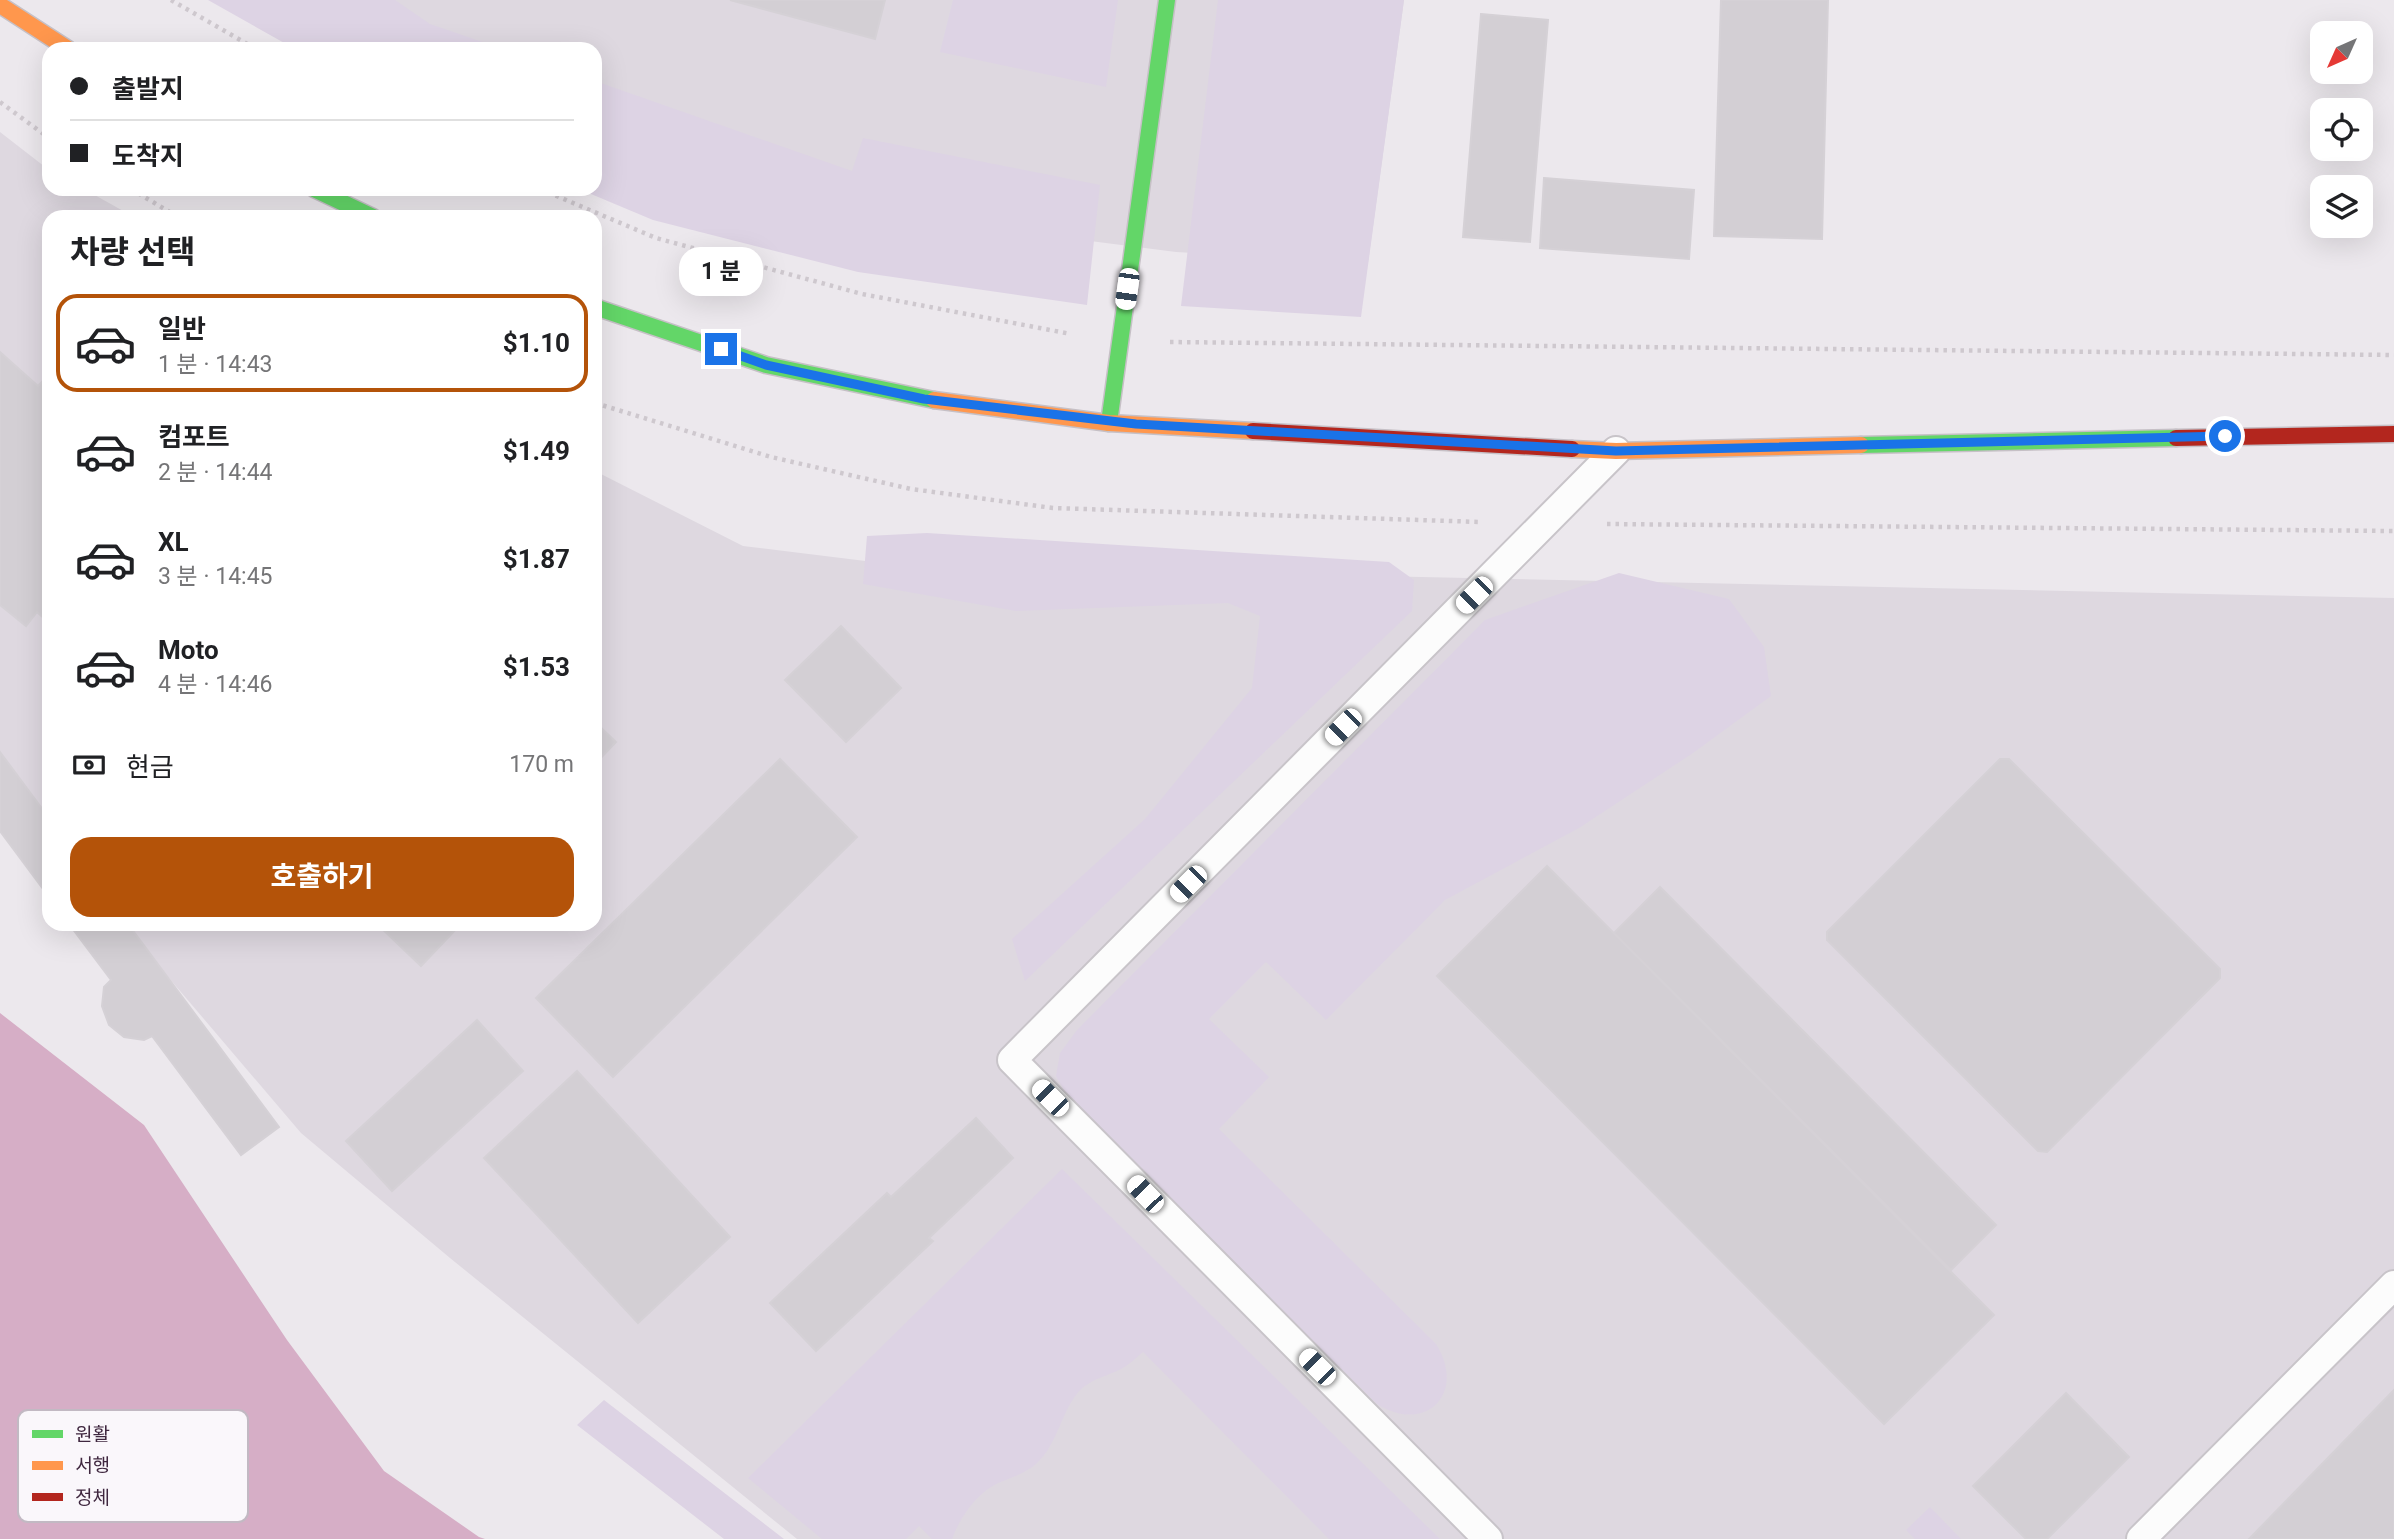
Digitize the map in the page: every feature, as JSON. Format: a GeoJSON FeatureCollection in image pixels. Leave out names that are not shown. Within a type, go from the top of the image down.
{"type":"FeatureCollection","features":[{"type":"Feature","properties":{"kind":"main road"},"geometry":{"type":"LineString","coordinates":[[1109,423],[1167,0]]}},
{"type":"Feature","properties":{"kind":"main road"},"geometry":{"type":"LineString","coordinates":[[0,5],[57,42]]}},
{"type":"Feature","properties":{"kind":"main road"},"geometry":{"type":"LineString","coordinates":[[329,196],[358,210]]}},
{"type":"Feature","properties":{"kind":"main road"},"geometry":{"type":"LineString","coordinates":[[602,309],[766,365],[924,399],[1109,423],[1616,451],[2394,434]]}},
{"type":"Feature","properties":{"kind":"lane"},"geometry":{"type":"LineString","coordinates":[[1488,1539],[1012,1060],[1616,451]]}},
{"type":"Feature","properties":{"kind":"lane"},"geometry":{"type":"LineString","coordinates":[[2141,1539],[2394,1285]]}},
{"type":"Feature","properties":{"kind":"path"},"geometry":{"type":"LineString","coordinates":[[171,0],[244,42]]}},
{"type":"Feature","properties":{"kind":"path"},"geometry":{"type":"LineString","coordinates":[[0,102],[42,133]]}},
{"type":"Feature","properties":{"kind":"path"},"geometry":{"type":"LineString","coordinates":[[143,196],[166,210]]}},
{"type":"Feature","properties":{"kind":"path"},"geometry":{"type":"LineString","coordinates":[[557,196],[590,210]]}},
{"type":"Feature","properties":{"kind":"path"},"geometry":{"type":"LineString","coordinates":[[602,215],[656,238],[862,294],[1120,342],[2394,355]]}},
{"type":"Feature","properties":{"kind":"path"},"geometry":{"type":"LineString","coordinates":[[602,404],[771,457],[911,489],[1053,508],[1544,524],[2394,531]]}},
{"type":"Feature","properties":{"kind":"shaded area"},"geometry":{"type":"Polygon","coordinates":[[[208,0],[395,0],[430,24],[483,42],[283,42],[208,0]]]}},
{"type":"Feature","properties":{"kind":"shaded area"},"geometry":{"type":"Polygon","coordinates":[[[302,0],[1404,0],[1368,263],[1176,252],[1004,230],[602,131],[602,42],[389,42],[302,0]]]}},
{"type":"Feature","properties":{"kind":"shaded area"},"geometry":{"type":"Polygon","coordinates":[[[953,0],[1118,0],[1106,87],[940,52],[953,0]]]}},
{"type":"Feature","properties":{"kind":"shaded area"},"geometry":{"type":"Polygon","coordinates":[[[1218,0],[1404,0],[1361,317],[1181,306],[1218,0]]]}},
{"type":"Feature","properties":{"kind":"shaded area"},"geometry":{"type":"Polygon","coordinates":[[[602,83],[852,171],[863,138],[1100,185],[1087,305],[858,272],[653,220],[596,196],[602,196],[602,83]]]}},
{"type":"Feature","properties":{"kind":"shaded area"},"geometry":{"type":"Polygon","coordinates":[[[0,132],[42,165],[42,196],[96,196],[122,210],[42,210],[42,829],[0,779],[0,132]]]}},
{"type":"Feature","properties":{"kind":"shaded area"},"geometry":{"type":"Polygon","coordinates":[[[602,475],[743,546],[906,566],[2394,598],[2394,1539],[797,1539],[450,1258],[301,1133],[129,931],[602,931],[602,475]]]}},
{"type":"Feature","properties":{"kind":"shaded area"},"geometry":{"type":"Polygon","coordinates":[[[927,533],[1389,562],[1414,580],[1412,611],[1025,981],[1012,939],[1145,819],[1252,688],[1260,616],[1228,603],[1016,611],[863,584],[867,536],[927,533]]]}},
{"type":"Feature","properties":{"kind":"shaded area"},"geometry":{"type":"Polygon","coordinates":[[[1619,573],[1729,599],[1764,647],[1771,696],[1693,753],[1579,828],[1445,900],[1326,1020],[1266,962],[1209,1019],[1269,1077],[1219,1129],[1436,1344],[1447,1378],[1444,1393],[1436,1404],[1425,1412],[1411,1415],[1395,1412],[1377,1404],[1070,1101],[1056,1076],[1060,1053],[1077,1030],[1485,620],[1619,573]]]}},
{"type":"Feature","properties":{"kind":"shaded area"},"geometry":{"type":"Polygon","coordinates":[[[0,1013],[144,1125],[287,1340],[384,1471],[485,1539],[0,1539],[0,1013]]]}},
{"type":"Feature","properties":{"kind":"shaded area"},"geometry":{"type":"Polygon","coordinates":[[[1062,1169],[1440,1539],[1329,1539],[1143,1352],[1120,1370],[1081,1389],[1043,1456],[1027,1470],[990,1487],[976,1499],[952,1539],[932,1539],[919,1526],[906,1539],[822,1539],[748,1478],[1062,1169]]]}},
{"type":"Feature","properties":{"kind":"shaded area"},"geometry":{"type":"Polygon","coordinates":[[[604,1400],[784,1539],[724,1539],[577,1425],[604,1400]]]}},
{"type":"Feature","properties":{"kind":"shaded area"},"geometry":{"type":"Polygon","coordinates":[[[1930,1507],[1961,1539],[1915,1539],[1906,1530],[1930,1507]]]}},
{"type":"Feature","properties":{"kind":"building"},"geometry":{"type":"Polygon","coordinates":[[[730,0],[885,0],[875,39],[730,0]]]}},
{"type":"Feature","properties":{"kind":"building"},"geometry":{"type":"Polygon","coordinates":[[[1721,0],[1828,0],[1822,239],[1714,236],[1721,0]]]}},
{"type":"Feature","properties":{"kind":"building"},"geometry":{"type":"Polygon","coordinates":[[[1481,14],[1548,20],[1530,242],[1463,237],[1481,14]]]}},
{"type":"Feature","properties":{"kind":"building"},"geometry":{"type":"Polygon","coordinates":[[[1544,178],[1694,190],[1689,259],[1540,248],[1544,178]]]}},
{"type":"Feature","properties":{"kind":"building"},"geometry":{"type":"Polygon","coordinates":[[[0,352],[38,386],[42,382],[42,617],[37,612],[26,626],[0,605],[0,352]]]}},
{"type":"Feature","properties":{"kind":"building"},"geometry":{"type":"Polygon","coordinates":[[[841,626],[901,688],[846,742],[785,680],[841,626]]]}},
{"type":"Feature","properties":{"kind":"building"},"geometry":{"type":"Polygon","coordinates":[[[602,729],[616,742],[602,757],[602,729]]]}},
{"type":"Feature","properties":{"kind":"building"},"geometry":{"type":"Polygon","coordinates":[[[0,752],[42,809],[42,888],[0,831],[0,752]]]}},
{"type":"Feature","properties":{"kind":"building"},"geometry":{"type":"Polygon","coordinates":[[[780,759],[857,837],[613,1077],[536,998],[780,759]]]}},
{"type":"Feature","properties":{"kind":"building"},"geometry":{"type":"Polygon","coordinates":[[[2000,759],[2009,759],[2220,969],[2220,978],[2047,1152],[2038,1151],[1827,940],[1827,932],[2000,759]]]}},
{"type":"Feature","properties":{"kind":"building"},"geometry":{"type":"Polygon","coordinates":[[[1547,866],[1994,1315],[1884,1424],[1437,976],[1547,866]]]}},
{"type":"Feature","properties":{"kind":"building"},"geometry":{"type":"Polygon","coordinates":[[[1660,887],[1996,1225],[1951,1270],[1614,933],[1660,887]]]}},
{"type":"Feature","properties":{"kind":"building"},"geometry":{"type":"Polygon","coordinates":[[[74,931],[133,931],[279,1127],[241,1155],[152,1036],[144,1040],[124,1037],[109,1025],[102,1006],[104,987],[111,980],[74,931]]]}},
{"type":"Feature","properties":{"kind":"building"},"geometry":{"type":"Polygon","coordinates":[[[384,931],[454,931],[421,966],[384,931]]]}},
{"type":"Feature","properties":{"kind":"building"},"geometry":{"type":"Polygon","coordinates":[[[477,1020],[523,1071],[392,1191],[346,1141],[477,1020]]]}},
{"type":"Feature","properties":{"kind":"building"},"geometry":{"type":"Polygon","coordinates":[[[577,1071],[730,1237],[638,1323],[484,1158],[577,1071]]]}},
{"type":"Feature","properties":{"kind":"building"},"geometry":{"type":"Polygon","coordinates":[[[976,1118],[1013,1158],[929,1238],[933,1241],[816,1351],[770,1303],[887,1193],[891,1197],[976,1118]]]}},
{"type":"Feature","properties":{"kind":"building"},"geometry":{"type":"Polygon","coordinates":[[[2394,1390],[2394,1539],[2249,1539],[2394,1390]]]}},
{"type":"Feature","properties":{"kind":"building"},"geometry":{"type":"Polygon","coordinates":[[[2066,1393],[2129,1457],[2047,1539],[2026,1539],[1973,1486],[2066,1393]]]}},
{"type":"Feature","properties":{"kind":"traffic: fast"},"geometry":{"type":"LineString","coordinates":[[1109,423],[1167,0]]}},
{"type":"Feature","properties":{"kind":"traffic: fast"},"geometry":{"type":"LineString","coordinates":[[329,196],[358,210]]}},
{"type":"Feature","properties":{"kind":"traffic: fast"},"geometry":{"type":"LineString","coordinates":[[602,309],[766,365],[934,400]]}},
{"type":"Feature","properties":{"kind":"traffic: fast"},"geometry":{"type":"LineString","coordinates":[[1861,445],[2176,438]]}},
{"type":"Feature","properties":{"kind":"traffic: slow"},"geometry":{"type":"LineString","coordinates":[[0,5],[57,42]]}},
{"type":"Feature","properties":{"kind":"traffic: slow"},"geometry":{"type":"LineString","coordinates":[[934,400],[1109,423],[1253,431]]}},
{"type":"Feature","properties":{"kind":"traffic: slow"},"geometry":{"type":"LineString","coordinates":[[1572,449],[1616,451],[1861,445]]}},
{"type":"Feature","properties":{"kind":"traffic: jam"},"geometry":{"type":"LineString","coordinates":[[1253,431],[1572,449]]}},
{"type":"Feature","properties":{"kind":"traffic: jam"},"geometry":{"type":"LineString","coordinates":[[2176,438],[2394,434]]}},
{"type":"Feature","properties":{"kind":"route"},"geometry":{"type":"LineString","coordinates":[[721,349],[766,365],[924,399],[1109,423],[1616,451],[2225,436]]}}]}
